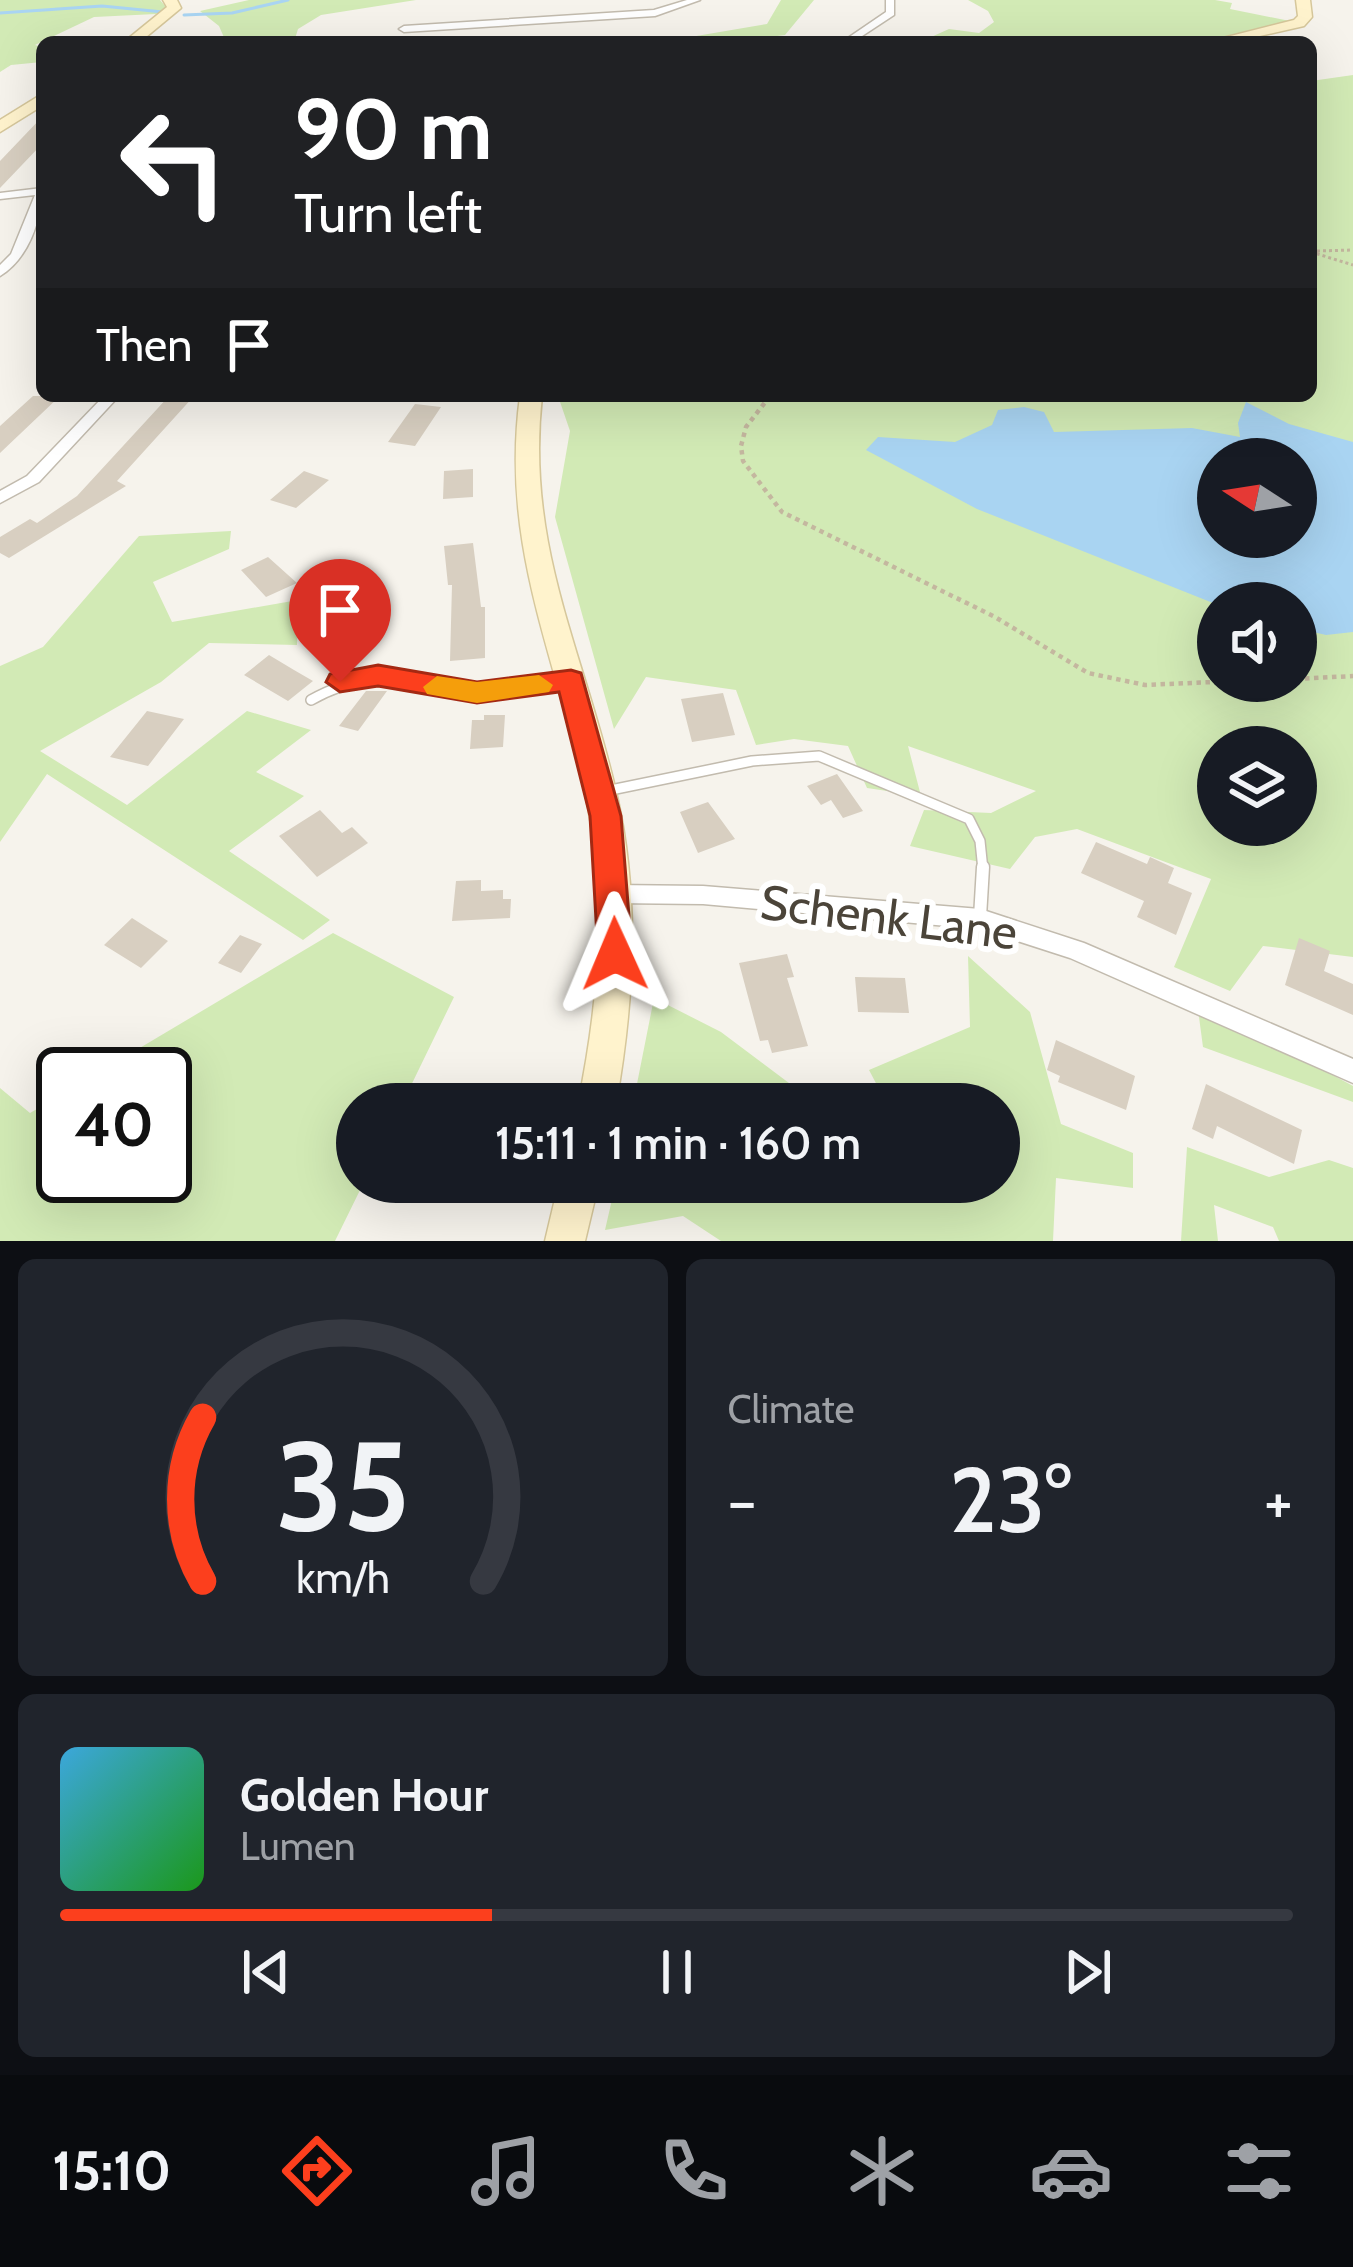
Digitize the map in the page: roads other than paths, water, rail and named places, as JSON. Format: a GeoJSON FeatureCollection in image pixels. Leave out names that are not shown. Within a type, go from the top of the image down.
{"type":"FeatureCollection","features":[{"type":"Feature","properties":{"kind":"street"},"geometry":{"type":"LineString","coordinates":[[139,36],[172,12],[170,0]]}},
{"type":"Feature","properties":{"kind":"street"},"geometry":{"type":"LineString","coordinates":[[404,28],[655,14],[696,0]]}},
{"type":"Feature","properties":{"kind":"street"},"geometry":{"type":"LineString","coordinates":[[856,36],[890,13],[890,0]]}},
{"type":"Feature","properties":{"kind":"street"},"geometry":{"type":"LineString","coordinates":[[1241,36],[1299,23],[1305,17],[1303,0]]}},
{"type":"Feature","properties":{"kind":"street"},"geometry":{"type":"LineString","coordinates":[[0,127],[36,103]]}},
{"type":"Feature","properties":{"kind":"street"},"geometry":{"type":"LineString","coordinates":[[0,196],[36,193]]}},
{"type":"Feature","properties":{"kind":"street"},"geometry":{"type":"LineString","coordinates":[[0,272],[17,255],[36,207]]}},
{"type":"Feature","properties":{"kind":"street"},"geometry":{"type":"LineString","coordinates":[[0,498],[33,479],[106,402]]}},
{"type":"Feature","properties":{"kind":"street"},"geometry":{"type":"LineString","coordinates":[[531,402],[530,519],[601,792],[614,894],[612,1003],[600,1083]]}},
{"type":"Feature","properties":{"kind":"street","name":"Schenk Lane"},"geometry":{"type":"LineString","coordinates":[[614,894],[703,895],[980,919],[1076,950],[1353,1071]]}},
{"type":"Feature","properties":{"kind":"street"},"geometry":{"type":"LineString","coordinates":[[565,1241],[574,1203]]}},
{"type":"Feature","properties":{"kind":"lane"},"geometry":{"type":"LineString","coordinates":[[311,700],[340,682],[365,675],[467,693],[571,680]]}},
{"type":"Feature","properties":{"kind":"lane"},"geometry":{"type":"LineString","coordinates":[[601,792],[752,761],[819,756],[969,819],[978,831],[983,854],[980,919]]}},
{"type":"Feature","properties":{"kind":"water"},"geometry":{"type":"Polygon","coordinates":[[[1246,402],[1289,424],[1353,442],[1353,632],[1317,633],[1317,582],[1197,582],[1197,597],[977,509],[866,450],[878,437],[955,442],[992,425],[998,410],[1024,407],[1044,412],[1054,432],[1192,428],[1240,437],[1238,423],[1246,402]]]}},
{"type":"Feature","properties":{"kind":"waterway"},"geometry":{"type":"LineString","coordinates":[[184,15],[232,13],[288,0]]}},
{"type":"Feature","properties":{"kind":"waterway"},"geometry":{"type":"LineString","coordinates":[[0,13],[102,6],[163,12]]}}]}
